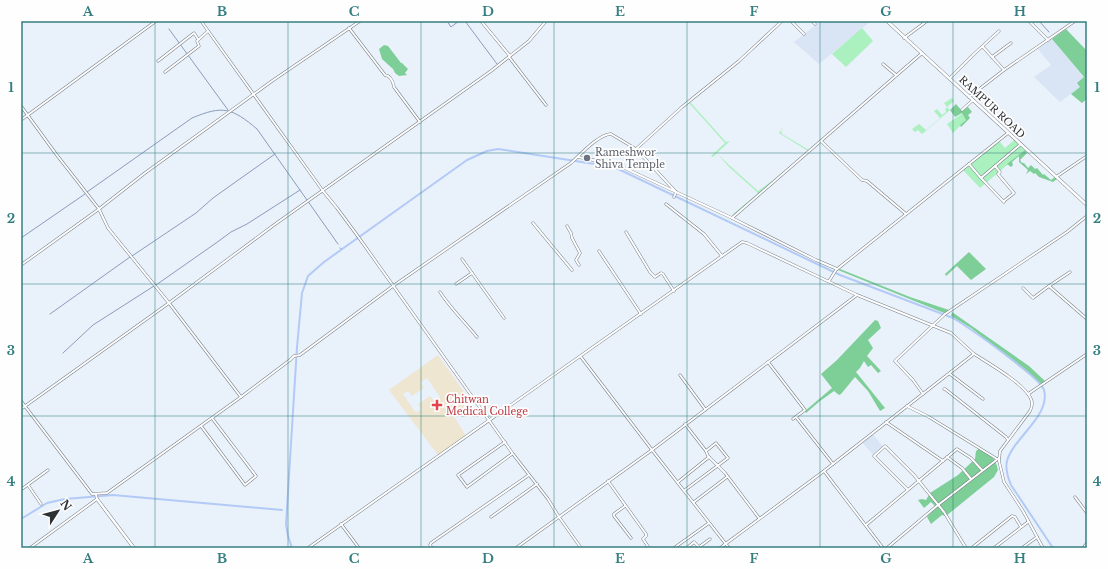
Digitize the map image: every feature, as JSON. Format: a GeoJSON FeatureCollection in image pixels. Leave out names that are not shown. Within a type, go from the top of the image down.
{"type":"FeatureCollection","features":[{"type":"Feature","properties":{"kind":"main road","name":"RAMPUR ROAD"},"geometry":{"type":"LineString","coordinates":[[886,21],[1087,205]]}},
{"type":"Feature","properties":{"kind":"main road"},"geometry":{"type":"LineString","coordinates":[[97,499],[134,548]]}},
{"type":"Feature","properties":{"kind":"street"},"geometry":{"type":"LineString","coordinates":[[21,120],[156,21]]}},
{"type":"Feature","properties":{"kind":"street"},"geometry":{"type":"LineString","coordinates":[[201,21],[323,192],[338,208],[361,240],[512,454],[548,499],[581,548]]}},
{"type":"Feature","properties":{"kind":"street"},"geometry":{"type":"LineString","coordinates":[[21,265],[253,95],[360,21]]}},
{"type":"Feature","properties":{"kind":"street"},"geometry":{"type":"LineString","coordinates":[[481,21],[546,105]]}},
{"type":"Feature","properties":{"kind":"street"},"geometry":{"type":"LineString","coordinates":[[21,409],[169,303],[274,225],[323,192],[509,57],[529,41],[546,21]]}},
{"type":"Feature","properties":{"kind":"street"},"geometry":{"type":"LineString","coordinates":[[636,150],[682,107],[739,61],[782,21]]}},
{"type":"Feature","properties":{"kind":"street"},"geometry":{"type":"LineString","coordinates":[[791,21],[804,34]]}},
{"type":"Feature","properties":{"kind":"street"},"geometry":{"type":"LineString","coordinates":[[812,21],[815,24]]}},
{"type":"Feature","properties":{"kind":"street"},"geometry":{"type":"LineString","coordinates":[[904,38],[927,21]]}},
{"type":"Feature","properties":{"kind":"street"},"geometry":{"type":"LineString","coordinates":[[1029,21],[1048,40]]}},
{"type":"Feature","properties":{"kind":"street"},"geometry":{"type":"LineString","coordinates":[[969,97],[1004,70],[1075,21]]}},
{"type":"Feature","properties":{"kind":"street"},"geometry":{"type":"LineString","coordinates":[[349,28],[385,75],[389,76],[394,82],[394,87],[420,122]]}},
{"type":"Feature","properties":{"kind":"street"},"geometry":{"type":"LineString","coordinates":[[949,79],[1000,31]]}},
{"type":"Feature","properties":{"kind":"street"},"geometry":{"type":"LineString","coordinates":[[198,39],[208,32]]}},
{"type":"Feature","properties":{"kind":"street"},"geometry":{"type":"LineString","coordinates":[[158,61],[194,33],[198,39],[199,46],[165,72]]}},
{"type":"Feature","properties":{"kind":"street"},"geometry":{"type":"LineString","coordinates":[[992,57],[1011,42]]}},
{"type":"Feature","properties":{"kind":"street"},"geometry":{"type":"LineString","coordinates":[[982,47],[1004,70]]}},
{"type":"Feature","properties":{"kind":"street"},"geometry":{"type":"LineString","coordinates":[[732,218],[921,54]]}},
{"type":"Feature","properties":{"kind":"street"},"geometry":{"type":"LineString","coordinates":[[883,64],[896,75]]}},
{"type":"Feature","properties":{"kind":"street"},"geometry":{"type":"LineString","coordinates":[[962,110],[973,100]]}},
{"type":"Feature","properties":{"kind":"street"},"geometry":{"type":"LineString","coordinates":[[21,106],[99,209],[108,228],[169,303],[241,397]]}},
{"type":"Feature","properties":{"kind":"street"},"geometry":{"type":"LineString","coordinates":[[829,281],[838,270],[1008,133]]}},
{"type":"Feature","properties":{"kind":"street"},"geometry":{"type":"LineString","coordinates":[[21,401],[92,494],[96,495],[107,493],[241,397],[294,356],[298,356],[393,286],[572,164],[591,145],[606,135],[612,134],[636,150],[675,192]]}},
{"type":"Feature","properties":{"kind":"street"},"geometry":{"type":"LineString","coordinates":[[821,141],[862,180],[867,181],[906,214]]}},
{"type":"Feature","properties":{"kind":"street"},"geometry":{"type":"LineString","coordinates":[[981,178],[1021,144]]}},
{"type":"Feature","properties":{"kind":"street"},"geometry":{"type":"LineString","coordinates":[[1056,177],[1087,156]]}},
{"type":"Feature","properties":{"kind":"street"},"geometry":{"type":"LineString","coordinates":[[577,158],[618,165],[732,218],[838,270]]}},
{"type":"Feature","properties":{"kind":"street"},"geometry":{"type":"LineString","coordinates":[[969,164],[1004,202],[1014,193],[998,174],[1000,172],[995,166]]}},
{"type":"Feature","properties":{"kind":"street"},"geometry":{"type":"LineString","coordinates":[[674,197],[675,192]]}},
{"type":"Feature","properties":{"kind":"street"},"geometry":{"type":"LineString","coordinates":[[666,204],[704,234],[722,256]]}},
{"type":"Feature","properties":{"kind":"street"},"geometry":{"type":"LineString","coordinates":[[923,394],[913,380],[895,361],[933,324],[943,318],[946,314],[1067,232],[1087,216]]}},
{"type":"Feature","properties":{"kind":"street"},"geometry":{"type":"LineString","coordinates":[[533,223],[572,270]]}},
{"type":"Feature","properties":{"kind":"street"},"geometry":{"type":"LineString","coordinates":[[567,226],[580,254],[576,260],[579,265]]}},
{"type":"Feature","properties":{"kind":"street"},"geometry":{"type":"LineString","coordinates":[[626,232],[650,272],[655,277],[661,273],[663,274],[674,291]]}},
{"type":"Feature","properties":{"kind":"street"},"geometry":{"type":"LineString","coordinates":[[308,548],[581,357],[742,242],[858,295],[933,324],[951,333],[974,354],[1012,378],[1028,394],[1032,401],[1030,411],[1000,451],[998,459],[1004,482],[1029,522],[1042,548]]}},
{"type":"Feature","properties":{"kind":"street"},"geometry":{"type":"LineString","coordinates":[[599,251],[641,314]]}},
{"type":"Feature","properties":{"kind":"street"},"geometry":{"type":"LineString","coordinates":[[462,259],[504,318]]}},
{"type":"Feature","properties":{"kind":"street"},"geometry":{"type":"LineString","coordinates":[[1023,288],[1033,298],[1070,272]]}},
{"type":"Feature","properties":{"kind":"street"},"geometry":{"type":"LineString","coordinates":[[456,284],[472,273]]}},
{"type":"Feature","properties":{"kind":"street"},"geometry":{"type":"LineString","coordinates":[[1049,286],[1087,319]]}},
{"type":"Feature","properties":{"kind":"street"},"geometry":{"type":"LineString","coordinates":[[440,292],[477,337]]}},
{"type":"Feature","properties":{"kind":"street"},"geometry":{"type":"LineString","coordinates":[[516,548],[652,450],[858,295]]}},
{"type":"Feature","properties":{"kind":"street"},"geometry":{"type":"LineString","coordinates":[[720,548],[824,471],[974,354]]}},
{"type":"Feature","properties":{"kind":"street"},"geometry":{"type":"LineString","coordinates":[[1028,394],[1087,354]]}},
{"type":"Feature","properties":{"kind":"street"},"geometry":{"type":"LineString","coordinates":[[581,357],[729,548]]}},
{"type":"Feature","properties":{"kind":"street"},"geometry":{"type":"LineString","coordinates":[[768,362],[805,410],[793,419]]}},
{"type":"Feature","properties":{"kind":"street"},"geometry":{"type":"LineString","coordinates":[[950,374],[982,399]]}},
{"type":"Feature","properties":{"kind":"street"},"geometry":{"type":"LineString","coordinates":[[680,375],[706,409]]}},
{"type":"Feature","properties":{"kind":"street"},"geometry":{"type":"LineString","coordinates":[[944,389],[963,402],[1008,440]]}},
{"type":"Feature","properties":{"kind":"street"},"geometry":{"type":"LineString","coordinates":[[907,406],[929,417],[998,459]]}},
{"type":"Feature","properties":{"kind":"street"},"geometry":{"type":"LineString","coordinates":[[796,417],[833,464]]}},
{"type":"Feature","properties":{"kind":"street"},"geometry":{"type":"LineString","coordinates":[[201,426],[245,485],[256,476],[212,418]]}},
{"type":"Feature","properties":{"kind":"street"},"geometry":{"type":"LineString","coordinates":[[886,422],[943,460]]}},
{"type":"Feature","properties":{"kind":"street"},"geometry":{"type":"LineString","coordinates":[[685,424],[709,457],[727,477],[759,518]]}},
{"type":"Feature","properties":{"kind":"street"},"geometry":{"type":"LineString","coordinates":[[505,442],[458,475],[467,487],[512,454]]}},
{"type":"Feature","properties":{"kind":"street"},"geometry":{"type":"LineString","coordinates":[[685,490],[718,467],[728,458],[716,443],[706,451]]}},
{"type":"Feature","properties":{"kind":"street"},"geometry":{"type":"LineString","coordinates":[[907,489],[874,456],[885,446],[918,480],[944,512],[966,548]]}},
{"type":"Feature","properties":{"kind":"street"},"geometry":{"type":"LineString","coordinates":[[866,525],[907,489],[957,449],[971,458],[982,470]]}},
{"type":"Feature","properties":{"kind":"street"},"geometry":{"type":"LineString","coordinates":[[678,482],[709,457]]}},
{"type":"Feature","properties":{"kind":"street"},"geometry":{"type":"LineString","coordinates":[[948,457],[962,468],[971,479]]}},
{"type":"Feature","properties":{"kind":"street"},"geometry":{"type":"LineString","coordinates":[[887,548],[938,505],[998,459]]}},
{"type":"Feature","properties":{"kind":"street"},"geometry":{"type":"LineString","coordinates":[[22,489],[48,470]]}},
{"type":"Feature","properties":{"kind":"street"},"geometry":{"type":"LineString","coordinates":[[824,471],[883,548]]}},
{"type":"Feature","properties":{"kind":"street"},"geometry":{"type":"LineString","coordinates":[[432,548],[430,545],[436,539],[529,475]]}},
{"type":"Feature","properties":{"kind":"street"},"geometry":{"type":"LineString","coordinates":[[694,502],[727,477]]}},
{"type":"Feature","properties":{"kind":"street"},"geometry":{"type":"LineString","coordinates":[[608,481],[646,534],[643,539],[648,548]]}},
{"type":"Feature","properties":{"kind":"street"},"geometry":{"type":"LineString","coordinates":[[491,517],[537,484]]}},
{"type":"Feature","properties":{"kind":"street"},"geometry":{"type":"LineString","coordinates":[[28,485],[41,504]]}},
{"type":"Feature","properties":{"kind":"street"},"geometry":{"type":"LineString","coordinates":[[30,548],[97,499],[96,495]]}},
{"type":"Feature","properties":{"kind":"street"},"geometry":{"type":"LineString","coordinates":[[1075,497],[1087,513]]}},
{"type":"Feature","properties":{"kind":"street"},"geometry":{"type":"LineString","coordinates":[[625,506],[614,514],[614,516],[631,538]]}},
{"type":"Feature","properties":{"kind":"street"},"geometry":{"type":"LineString","coordinates":[[973,547],[1012,516],[1015,517],[1021,527]]}},
{"type":"Feature","properties":{"kind":"street"},"geometry":{"type":"LineString","coordinates":[[674,548],[709,522]]}},
{"type":"Feature","properties":{"kind":"street"},"geometry":{"type":"LineString","coordinates":[[994,548],[1029,522]]}},
{"type":"Feature","properties":{"kind":"street"},"geometry":{"type":"LineString","coordinates":[[341,524],[358,548]]}},
{"type":"Feature","properties":{"kind":"street"},"geometry":{"type":"LineString","coordinates":[[1022,548],[1037,537]]}},
{"type":"Feature","properties":{"kind":"street"},"geometry":{"type":"LineString","coordinates":[[687,548],[694,542],[699,547],[710,539]]}},
{"type":"Feature","properties":{"kind":"street"},"geometry":{"type":"LineString","coordinates":[[1083,548],[1087,543]]}},
{"type":"Feature","properties":{"kind":"shaded area"},"geometry":{"type":"Polygon","coordinates":[[[821,21],[871,21],[819,64],[794,42],[821,21]]]}},
{"type":"Feature","properties":{"kind":"shaded area"},"geometry":{"type":"Polygon","coordinates":[[[1052,39],[1084,78],[1080,87],[1060,102],[1034,77],[1051,65],[1038,49],[1052,39]]]}},
{"type":"Feature","properties":{"kind":"shaded area","name":"Chitwan Medical College"},"geometry":{"type":"Polygon","coordinates":[[[438,355],[471,402],[453,415],[466,436],[438,455],[389,390],[438,355]],[[427,378],[421,382],[424,388],[412,396],[408,391],[403,394],[416,413],[421,409],[418,404],[430,396],[434,401],[440,397],[427,378]]]}},
{"type":"Feature","properties":{"kind":"shaded area"},"geometry":{"type":"Polygon","coordinates":[[[872,433],[884,448],[874,456],[862,442],[872,433]]]}},
{"type":"Feature","properties":{"kind":"green space"},"geometry":{"type":"Polygon","coordinates":[[[862,28],[873,41],[846,67],[832,54],[862,28]]]}},
{"type":"Feature","properties":{"kind":"green space"},"geometry":{"type":"Polygon","coordinates":[[[1066,29],[1087,51],[1087,99],[1082,103],[1071,94],[1080,87],[1077,83],[1084,77],[1052,39],[1066,29]]]}},
{"type":"Feature","properties":{"kind":"green space"},"geometry":{"type":"Polygon","coordinates":[[[384,45],[388,46],[401,63],[408,69],[405,73],[407,75],[399,76],[382,59],[379,49],[384,45]]]}},
{"type":"Feature","properties":{"kind":"green space"},"geometry":{"type":"Polygon","coordinates":[[[952,98],[954,101],[947,107],[944,103],[952,98]]]}},
{"type":"Feature","properties":{"kind":"green space"},"geometry":{"type":"Polygon","coordinates":[[[690,102],[726,142],[730,141],[713,157],[711,156],[725,143],[689,103],[690,102]]]}},
{"type":"Feature","properties":{"kind":"green space"},"geometry":{"type":"Polygon","coordinates":[[[956,104],[962,111],[968,107],[972,112],[968,115],[970,118],[961,127],[960,125],[966,120],[962,113],[955,117],[950,110],[956,104]]]}},
{"type":"Feature","properties":{"kind":"green space"},"geometry":{"type":"Polygon","coordinates":[[[947,107],[950,110],[922,134],[918,130],[915,132],[912,129],[919,124],[926,130],[940,118],[934,111],[937,109],[942,115],[946,112],[945,110],[947,107]]]}},
{"type":"Feature","properties":{"kind":"green space"},"geometry":{"type":"Polygon","coordinates":[[[963,113],[966,120],[953,133],[947,124],[963,113]]]}},
{"type":"Feature","properties":{"kind":"green space"},"geometry":{"type":"Polygon","coordinates":[[[784,126],[781,131],[782,134],[809,150],[808,151],[779,133],[784,126]]]}},
{"type":"Feature","properties":{"kind":"green space"},"geometry":{"type":"Polygon","coordinates":[[[1014,140],[1025,150],[980,188],[963,170],[999,141],[1005,148],[1014,140]]]}},
{"type":"Feature","properties":{"kind":"green space"},"geometry":{"type":"Polygon","coordinates":[[[1025,150],[1027,153],[1020,160],[1022,163],[1024,163],[1028,168],[1031,165],[1035,169],[1037,168],[1043,175],[1044,174],[1051,180],[1055,177],[1057,179],[1053,182],[1039,177],[1030,171],[1026,174],[1028,170],[1019,162],[1019,156],[1012,162],[1013,165],[1011,167],[1007,164],[1025,150]]]}},
{"type":"Feature","properties":{"kind":"green space"},"geometry":{"type":"Polygon","coordinates":[[[717,153],[758,191],[803,156],[733,216],[733,214],[757,194],[757,192],[728,166],[717,153]]]}},
{"type":"Feature","properties":{"kind":"green space"},"geometry":{"type":"Polygon","coordinates":[[[969,252],[986,269],[971,280],[957,266],[946,276],[945,274],[969,252]]]}},
{"type":"Feature","properties":{"kind":"green space"},"geometry":{"type":"Polygon","coordinates":[[[840,269],[910,297],[949,310],[944,313],[838,270],[840,269]]]}},
{"type":"Feature","properties":{"kind":"green space"},"geometry":{"type":"Polygon","coordinates":[[[952,312],[1029,366],[1045,381],[1041,384],[971,328],[951,316],[952,312]]]}},
{"type":"Feature","properties":{"kind":"green space"},"geometry":{"type":"Polygon","coordinates":[[[875,320],[878,321],[881,328],[868,340],[873,348],[867,356],[881,371],[878,373],[871,365],[868,367],[864,361],[856,372],[885,408],[880,411],[868,391],[855,377],[841,394],[839,395],[834,391],[806,413],[805,411],[832,388],[821,374],[837,360],[875,320]]]}},
{"type":"Feature","properties":{"kind":"green space"},"geometry":{"type":"Polygon","coordinates":[[[980,448],[990,454],[996,463],[998,470],[994,477],[946,516],[942,515],[931,524],[927,517],[936,507],[931,502],[924,508],[918,500],[926,500],[930,493],[958,475],[975,459],[976,451],[980,448]]]}},
{"type":"Feature","properties":{"kind":"waterway"},"geometry":{"type":"LineString","coordinates":[[447,21],[451,27],[459,21]]}},
{"type":"Feature","properties":{"kind":"waterway"},"geometry":{"type":"LineString","coordinates":[[465,21],[497,64]]}},
{"type":"Feature","properties":{"kind":"waterway"},"geometry":{"type":"LineString","coordinates":[[1039,21],[1049,32]]}},
{"type":"Feature","properties":{"kind":"waterway"},"geometry":{"type":"LineString","coordinates":[[169,29],[228,110]]}},
{"type":"Feature","properties":{"kind":"waterway"},"geometry":{"type":"LineString","coordinates":[[87,192],[192,118],[212,111],[227,111],[241,117],[257,129],[338,244]]}},
{"type":"Feature","properties":{"kind":"waterway"},"geometry":{"type":"LineString","coordinates":[[292,548],[286,524],[297,347],[302,293],[308,276],[324,262],[467,160],[487,151],[498,149],[614,167],[840,275],[953,318],[987,341],[1030,375],[1044,390],[1045,400],[1042,409],[1037,418],[1011,452],[1006,467],[1011,485],[1053,548]]}},
{"type":"Feature","properties":{"kind":"waterway"},"geometry":{"type":"LineString","coordinates":[[132,256],[196,213],[213,198],[275,154]]}},
{"type":"Feature","properties":{"kind":"waterway"},"geometry":{"type":"LineString","coordinates":[[156,285],[231,232],[247,224],[300,190]]}},
{"type":"Feature","properties":{"kind":"waterway"},"geometry":{"type":"LineString","coordinates":[[21,238],[85,194]]}},
{"type":"Feature","properties":{"kind":"waterway"},"geometry":{"type":"LineString","coordinates":[[50,314],[130,257]]}},
{"type":"Feature","properties":{"kind":"waterway"},"geometry":{"type":"LineString","coordinates":[[63,353],[93,325],[154,286]]}},
{"type":"Feature","properties":{"kind":"waterway"},"geometry":{"type":"LineString","coordinates":[[21,519],[47,503],[65,499],[113,495],[282,510]]}},
{"type":"Feature","properties":{"kind":"place","name":"Rameshwor Shiva Temple"},"geometry":{"type":"Point","coordinates":[587,158]}},
{"type":"Feature","properties":{"kind":"place","name":"Chitwan Medical College"},"geometry":{"type":"Point","coordinates":[437,405]}}]}
